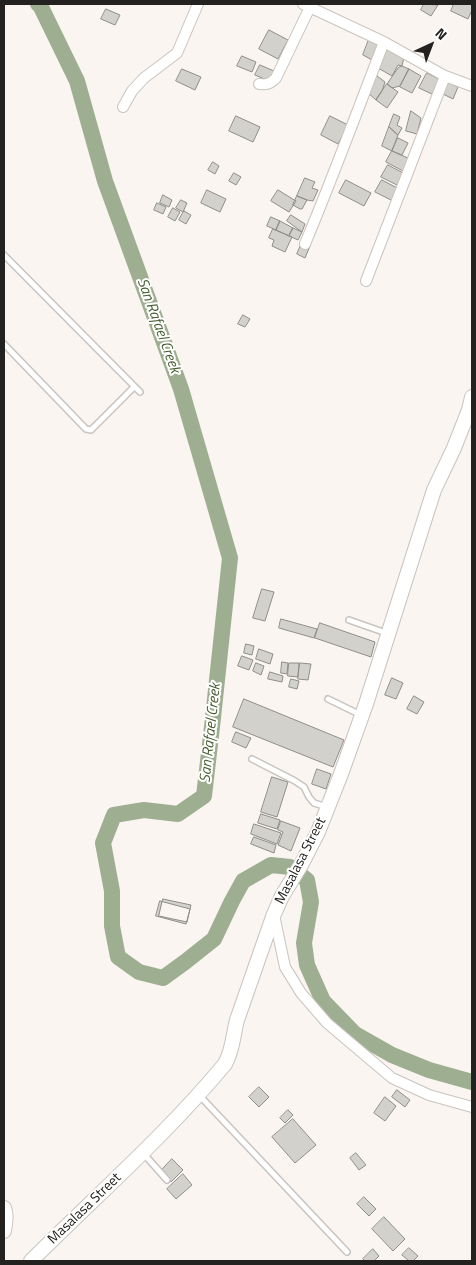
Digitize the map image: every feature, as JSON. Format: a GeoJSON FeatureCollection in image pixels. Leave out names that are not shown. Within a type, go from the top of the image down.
{"type":"FeatureCollection","features":[{"type":"Feature","properties":{"kind":"street"},"geometry":{"type":"LineString","coordinates":[[123,106],[132,91],[144,78],[176,53],[198,4]]}},
{"type":"Feature","properties":{"kind":"street"},"geometry":{"type":"LineString","coordinates":[[259,84],[271,84],[276,78],[306,5],[384,42],[445,76],[472,86]]}},
{"type":"Feature","properties":{"kind":"street"},"geometry":{"type":"LineString","coordinates":[[305,244],[327,192],[384,42]]}},
{"type":"Feature","properties":{"kind":"street"},"geometry":{"type":"LineString","coordinates":[[366,281],[445,76]]}},
{"type":"Feature","properties":{"kind":"street","name":"Masalasa Street"},"geometry":{"type":"LineString","coordinates":[[31,1261],[122,1174],[225,1064],[232,1050],[233,1034],[237,1020],[274,914],[318,832],[328,808],[362,715],[434,490],[454,448],[472,397]]}},
{"type":"Feature","properties":{"kind":"street"},"geometry":{"type":"LineString","coordinates":[[274,914],[285,967],[301,992],[327,1023],[392,1078],[429,1096],[472,1107]]}},
{"type":"Feature","properties":{"kind":"street"},"geometry":{"type":"LineString","coordinates":[[4,1208],[4,1231]]}},
{"type":"Feature","properties":{"kind":"lane"},"geometry":{"type":"LineString","coordinates":[[4,255],[140,392]]}},
{"type":"Feature","properties":{"kind":"lane"},"geometry":{"type":"LineString","coordinates":[[4,344],[89,430],[134,387]]}},
{"type":"Feature","properties":{"kind":"lane"},"geometry":{"type":"LineString","coordinates":[[349,620],[388,634]]}},
{"type":"Feature","properties":{"kind":"lane"},"geometry":{"type":"LineString","coordinates":[[328,699],[362,715]]}},
{"type":"Feature","properties":{"kind":"lane"},"geometry":{"type":"LineString","coordinates":[[252,759],[296,781],[304,787],[309,798],[314,803],[328,808]]}},
{"type":"Feature","properties":{"kind":"lane"},"geometry":{"type":"LineString","coordinates":[[198,1094],[347,1252]]}},
{"type":"Feature","properties":{"kind":"lane"},"geometry":{"type":"LineString","coordinates":[[142,1152],[167,1180]]}},
{"type":"Feature","properties":{"kind":"building"},"geometry":{"type":"Polygon","coordinates":[[[424,4],[438,5],[431,16],[421,10],[424,4]]]}},
{"type":"Feature","properties":{"kind":"building"},"geometry":{"type":"Polygon","coordinates":[[[454,4],[472,4],[472,10],[468,19],[451,11],[454,4]]]}},
{"type":"Feature","properties":{"kind":"building"},"geometry":{"type":"Polygon","coordinates":[[[106,9],[120,15],[115,25],[101,19],[106,9]]]}},
{"type":"Feature","properties":{"kind":"building"},"geometry":{"type":"Polygon","coordinates":[[[269,30],[288,40],[278,59],[259,49],[269,30]]]}},
{"type":"Feature","properties":{"kind":"building"},"geometry":{"type":"Polygon","coordinates":[[[370,37],[383,43],[374,61],[363,55],[370,37]]]}},
{"type":"Feature","properties":{"kind":"building"},"geometry":{"type":"Polygon","coordinates":[[[388,48],[404,57],[402,66],[398,65],[392,76],[378,68],[388,48]]]}},
{"type":"Feature","properties":{"kind":"building"},"geometry":{"type":"Polygon","coordinates":[[[242,56],[256,62],[252,72],[237,66],[242,56]]]}},
{"type":"Feature","properties":{"kind":"building"},"geometry":{"type":"Polygon","coordinates":[[[260,65],[274,71],[269,81],[255,75],[260,65]]]}},
{"type":"Feature","properties":{"kind":"building"},"geometry":{"type":"Polygon","coordinates":[[[402,66],[409,69],[400,86],[392,88],[387,84],[398,68],[402,66]]]}},
{"type":"Feature","properties":{"kind":"building"},"geometry":{"type":"Polygon","coordinates":[[[182,69],[201,77],[195,90],[176,81],[182,69]]]}},
{"type":"Feature","properties":{"kind":"building"},"geometry":{"type":"Polygon","coordinates":[[[409,69],[421,76],[412,93],[400,87],[409,69]]]}},
{"type":"Feature","properties":{"kind":"building"},"geometry":{"type":"Polygon","coordinates":[[[427,73],[441,80],[434,95],[419,88],[427,73]]]}},
{"type":"Feature","properties":{"kind":"building"},"geometry":{"type":"Polygon","coordinates":[[[377,76],[385,82],[376,100],[367,92],[377,76]]]}},
{"type":"Feature","properties":{"kind":"building"},"geometry":{"type":"Polygon","coordinates":[[[448,82],[458,87],[453,99],[443,94],[448,82]]]}},
{"type":"Feature","properties":{"kind":"building"},"geometry":{"type":"Polygon","coordinates":[[[387,84],[398,92],[387,108],[376,100],[387,84]]]}},
{"type":"Feature","properties":{"kind":"building"},"geometry":{"type":"Polygon","coordinates":[[[411,111],[421,118],[417,134],[406,131],[411,111]]]}},
{"type":"Feature","properties":{"kind":"building"},"geometry":{"type":"Polygon","coordinates":[[[394,114],[400,117],[397,125],[402,128],[398,135],[389,127],[394,114]]]}},
{"type":"Feature","properties":{"kind":"building"},"geometry":{"type":"Polygon","coordinates":[[[236,116],[260,127],[253,142],[229,131],[236,116]]]}},
{"type":"Feature","properties":{"kind":"building"},"geometry":{"type":"Polygon","coordinates":[[[330,116],[348,125],[338,144],[321,135],[330,116]]]}},
{"type":"Feature","properties":{"kind":"building"},"geometry":{"type":"Polygon","coordinates":[[[389,127],[398,135],[392,151],[382,146],[389,127]]]}},
{"type":"Feature","properties":{"kind":"building"},"geometry":{"type":"Polygon","coordinates":[[[398,138],[408,143],[402,155],[392,151],[398,138]]]}},
{"type":"Feature","properties":{"kind":"building"},"geometry":{"type":"Polygon","coordinates":[[[392,151],[410,159],[403,171],[386,162],[392,151]]]}},
{"type":"Feature","properties":{"kind":"building"},"geometry":{"type":"Polygon","coordinates":[[[213,162],[219,166],[215,174],[208,170],[213,162]]]}},
{"type":"Feature","properties":{"kind":"building"},"geometry":{"type":"Polygon","coordinates":[[[388,165],[405,174],[399,186],[381,177],[388,165]]]}},
{"type":"Feature","properties":{"kind":"building"},"geometry":{"type":"Polygon","coordinates":[[[234,173],[241,177],[236,185],[229,181],[234,173]]]}},
{"type":"Feature","properties":{"kind":"building"},"geometry":{"type":"Polygon","coordinates":[[[305,178],[315,182],[312,188],[318,190],[313,201],[297,196],[305,178]]]}},
{"type":"Feature","properties":{"kind":"building"},"geometry":{"type":"Polygon","coordinates":[[[346,180],[371,193],[364,206],[339,193],[346,180]]]}},
{"type":"Feature","properties":{"kind":"building"},"geometry":{"type":"Polygon","coordinates":[[[382,180],[399,189],[393,201],[375,192],[382,180]]]}},
{"type":"Feature","properties":{"kind":"building"},"geometry":{"type":"Polygon","coordinates":[[[207,190],[226,199],[220,212],[201,203],[207,190]]]}},
{"type":"Feature","properties":{"kind":"building"},"geometry":{"type":"Polygon","coordinates":[[[278,190],[296,201],[289,212],[271,201],[278,190]]]}},
{"type":"Feature","properties":{"kind":"building"},"geometry":{"type":"Polygon","coordinates":[[[163,195],[172,200],[169,207],[160,203],[163,195]]]}},
{"type":"Feature","properties":{"kind":"building"},"geometry":{"type":"Polygon","coordinates":[[[297,196],[307,200],[302,209],[293,205],[297,196]]]}},
{"type":"Feature","properties":{"kind":"building"},"geometry":{"type":"Polygon","coordinates":[[[181,200],[187,203],[183,212],[176,208],[181,200]]]}},
{"type":"Feature","properties":{"kind":"building"},"geometry":{"type":"Polygon","coordinates":[[[157,203],[166,207],[163,214],[154,210],[157,203]]]}},
{"type":"Feature","properties":{"kind":"building"},"geometry":{"type":"Polygon","coordinates":[[[173,208],[180,212],[175,221],[168,217],[173,208]]]}},
{"type":"Feature","properties":{"kind":"building"},"geometry":{"type":"Polygon","coordinates":[[[184,211],[191,215],[186,224],[179,220],[184,211]]]}},
{"type":"Feature","properties":{"kind":"building"},"geometry":{"type":"Polygon","coordinates":[[[291,215],[305,224],[302,232],[287,221],[291,215]]]}},
{"type":"Feature","properties":{"kind":"building"},"geometry":{"type":"Polygon","coordinates":[[[271,217],[280,221],[276,230],[267,226],[271,217]]]}},
{"type":"Feature","properties":{"kind":"building"},"geometry":{"type":"Polygon","coordinates":[[[280,221],[293,228],[289,236],[276,230],[280,221]]]}},
{"type":"Feature","properties":{"kind":"building"},"geometry":{"type":"Polygon","coordinates":[[[293,228],[302,232],[298,240],[289,236],[293,228]]]}},
{"type":"Feature","properties":{"kind":"building"},"geometry":{"type":"Polygon","coordinates":[[[273,229],[292,237],[285,252],[272,246],[274,240],[269,238],[273,229]]]}},
{"type":"Feature","properties":{"kind":"building"},"geometry":{"type":"Polygon","coordinates":[[[302,243],[310,246],[305,258],[297,254],[302,243]]]}},
{"type":"Feature","properties":{"kind":"building"},"geometry":{"type":"Polygon","coordinates":[[[243,315],[250,319],[245,327],[238,324],[243,315]]]}},
{"type":"Feature","properties":{"kind":"building"},"geometry":{"type":"Polygon","coordinates":[[[262,589],[274,592],[265,621],[253,618],[262,589]]]}},
{"type":"Feature","properties":{"kind":"building"},"geometry":{"type":"Polygon","coordinates":[[[281,619],[317,629],[314,638],[279,628],[281,619]]]}},
{"type":"Feature","properties":{"kind":"building"},"geometry":{"type":"Polygon","coordinates":[[[320,623],[375,642],[371,657],[315,638],[320,623]]]}},
{"type":"Feature","properties":{"kind":"building"},"geometry":{"type":"Polygon","coordinates":[[[246,644],[254,646],[252,655],[244,653],[246,644]]]}},
{"type":"Feature","properties":{"kind":"building"},"geometry":{"type":"Polygon","coordinates":[[[259,649],[273,654],[270,664],[256,659],[259,649]]]}},
{"type":"Feature","properties":{"kind":"building"},"geometry":{"type":"Polygon","coordinates":[[[242,656],[253,660],[249,670],[238,666],[242,656]]]}},
{"type":"Feature","properties":{"kind":"building"},"geometry":{"type":"Polygon","coordinates":[[[282,662],[288,663],[287,674],[281,673],[282,662]]]}},
{"type":"Feature","properties":{"kind":"building"},"geometry":{"type":"Polygon","coordinates":[[[256,663],[264,666],[261,675],[253,671],[256,663]]]}},
{"type":"Feature","properties":{"kind":"building"},"geometry":{"type":"Polygon","coordinates":[[[289,663],[299,663],[298,677],[288,676],[289,663]]]}},
{"type":"Feature","properties":{"kind":"building"},"geometry":{"type":"Polygon","coordinates":[[[300,663],[311,664],[308,680],[298,679],[300,663]]]}},
{"type":"Feature","properties":{"kind":"building"},"geometry":{"type":"Polygon","coordinates":[[[270,672],[283,676],[282,682],[268,679],[270,672]]]}},
{"type":"Feature","properties":{"kind":"building"},"geometry":{"type":"Polygon","coordinates":[[[392,678],[403,683],[396,699],[385,695],[392,678]]]}},
{"type":"Feature","properties":{"kind":"building"},"geometry":{"type":"Polygon","coordinates":[[[291,679],[299,681],[297,689],[289,687],[291,679]]]}},
{"type":"Feature","properties":{"kind":"building"},"geometry":{"type":"Polygon","coordinates":[[[414,696],[424,702],[417,714],[407,709],[414,696]]]}},
{"type":"Feature","properties":{"kind":"building"},"geometry":{"type":"Polygon","coordinates":[[[244,699],[344,740],[333,767],[233,727],[244,699]]]}},
{"type":"Feature","properties":{"kind":"building"},"geometry":{"type":"Polygon","coordinates":[[[236,732],[251,738],[246,748],[232,742],[236,732]]]}},
{"type":"Feature","properties":{"kind":"building"},"geometry":{"type":"Polygon","coordinates":[[[317,769],[331,774],[326,789],[312,784],[317,769]]]}},
{"type":"Feature","properties":{"kind":"building"},"geometry":{"type":"Polygon","coordinates":[[[272,777],[288,782],[277,817],[261,812],[272,777]]]}},
{"type":"Feature","properties":{"kind":"building"},"geometry":{"type":"Polygon","coordinates":[[[261,814],[280,820],[277,829],[258,823],[261,814]]]}},
{"type":"Feature","properties":{"kind":"building"},"geometry":{"type":"Polygon","coordinates":[[[281,821],[300,828],[291,851],[278,845],[283,832],[278,830],[281,821]]]}},
{"type":"Feature","properties":{"kind":"building"},"geometry":{"type":"Polygon","coordinates":[[[254,824],[281,833],[277,844],[251,834],[254,824]]]}},
{"type":"Feature","properties":{"kind":"building"},"geometry":{"type":"Polygon","coordinates":[[[254,837],[276,845],[274,853],[251,844],[254,837]]]}},
{"type":"Feature","properties":{"kind":"building"},"geometry":{"type":"Polygon","coordinates":[[[163,899],[191,905],[187,922],[159,916],[163,899]]]}},
{"type":"Feature","properties":{"kind":"building"},"geometry":{"type":"Polygon","coordinates":[[[160,901],[190,909],[186,924],[156,916],[160,901]]]}},
{"type":"Feature","properties":{"kind":"building"},"geometry":{"type":"Polygon","coordinates":[[[259,1087],[269,1097],[259,1107],[249,1097],[259,1087]]]}},
{"type":"Feature","properties":{"kind":"building"},"geometry":{"type":"Polygon","coordinates":[[[397,1090],[410,1100],[405,1107],[392,1097],[397,1090]]]}},
{"type":"Feature","properties":{"kind":"building"},"geometry":{"type":"Polygon","coordinates":[[[385,1097],[396,1106],[385,1121],[374,1113],[385,1097]]]}},
{"type":"Feature","properties":{"kind":"building"},"geometry":{"type":"Polygon","coordinates":[[[288,1110],[293,1115],[285,1123],[280,1118],[288,1110]]]}},
{"type":"Feature","properties":{"kind":"building"},"geometry":{"type":"Polygon","coordinates":[[[293,1119],[316,1145],[295,1163],[272,1137],[293,1119]]]}},
{"type":"Feature","properties":{"kind":"building"},"geometry":{"type":"Polygon","coordinates":[[[356,1153],[366,1165],[359,1170],[350,1158],[356,1153]]]}},
{"type":"Feature","properties":{"kind":"building"},"geometry":{"type":"Polygon","coordinates":[[[172,1159],[183,1170],[171,1182],[160,1172],[172,1159]]]}},
{"type":"Feature","properties":{"kind":"building"},"geometry":{"type":"Polygon","coordinates":[[[183,1174],[192,1185],[176,1199],[167,1189],[183,1174]]]}},
{"type":"Feature","properties":{"kind":"building"},"geometry":{"type":"Polygon","coordinates":[[[364,1197],[376,1209],[369,1216],[357,1204],[364,1197]]]}},
{"type":"Feature","properties":{"kind":"building"},"geometry":{"type":"Polygon","coordinates":[[[384,1217],[405,1239],[393,1251],[372,1229],[384,1217]]]}},
{"type":"Feature","properties":{"kind":"building"},"geometry":{"type":"Polygon","coordinates":[[[409,1248],[418,1256],[413,1261],[409,1261],[402,1255],[409,1248]]]}},
{"type":"Feature","properties":{"kind":"building"},"geometry":{"type":"Polygon","coordinates":[[[373,1249],[379,1256],[374,1261],[365,1261],[363,1259],[373,1249]]]}},
{"type":"Feature","properties":{"kind":"waterway","name":"San Rafael Creek"},"geometry":{"type":"LineString","coordinates":[[38,4],[77,81],[105,181],[181,389],[230,558],[204,796],[178,814],[144,810],[114,815],[103,843],[112,891],[112,926],[118,957],[139,972],[163,978],[214,939],[243,881],[271,865],[290,867],[307,880],[311,902],[304,943],[307,965],[323,1001],[355,1034],[392,1055],[429,1070],[472,1082]]}}]}
